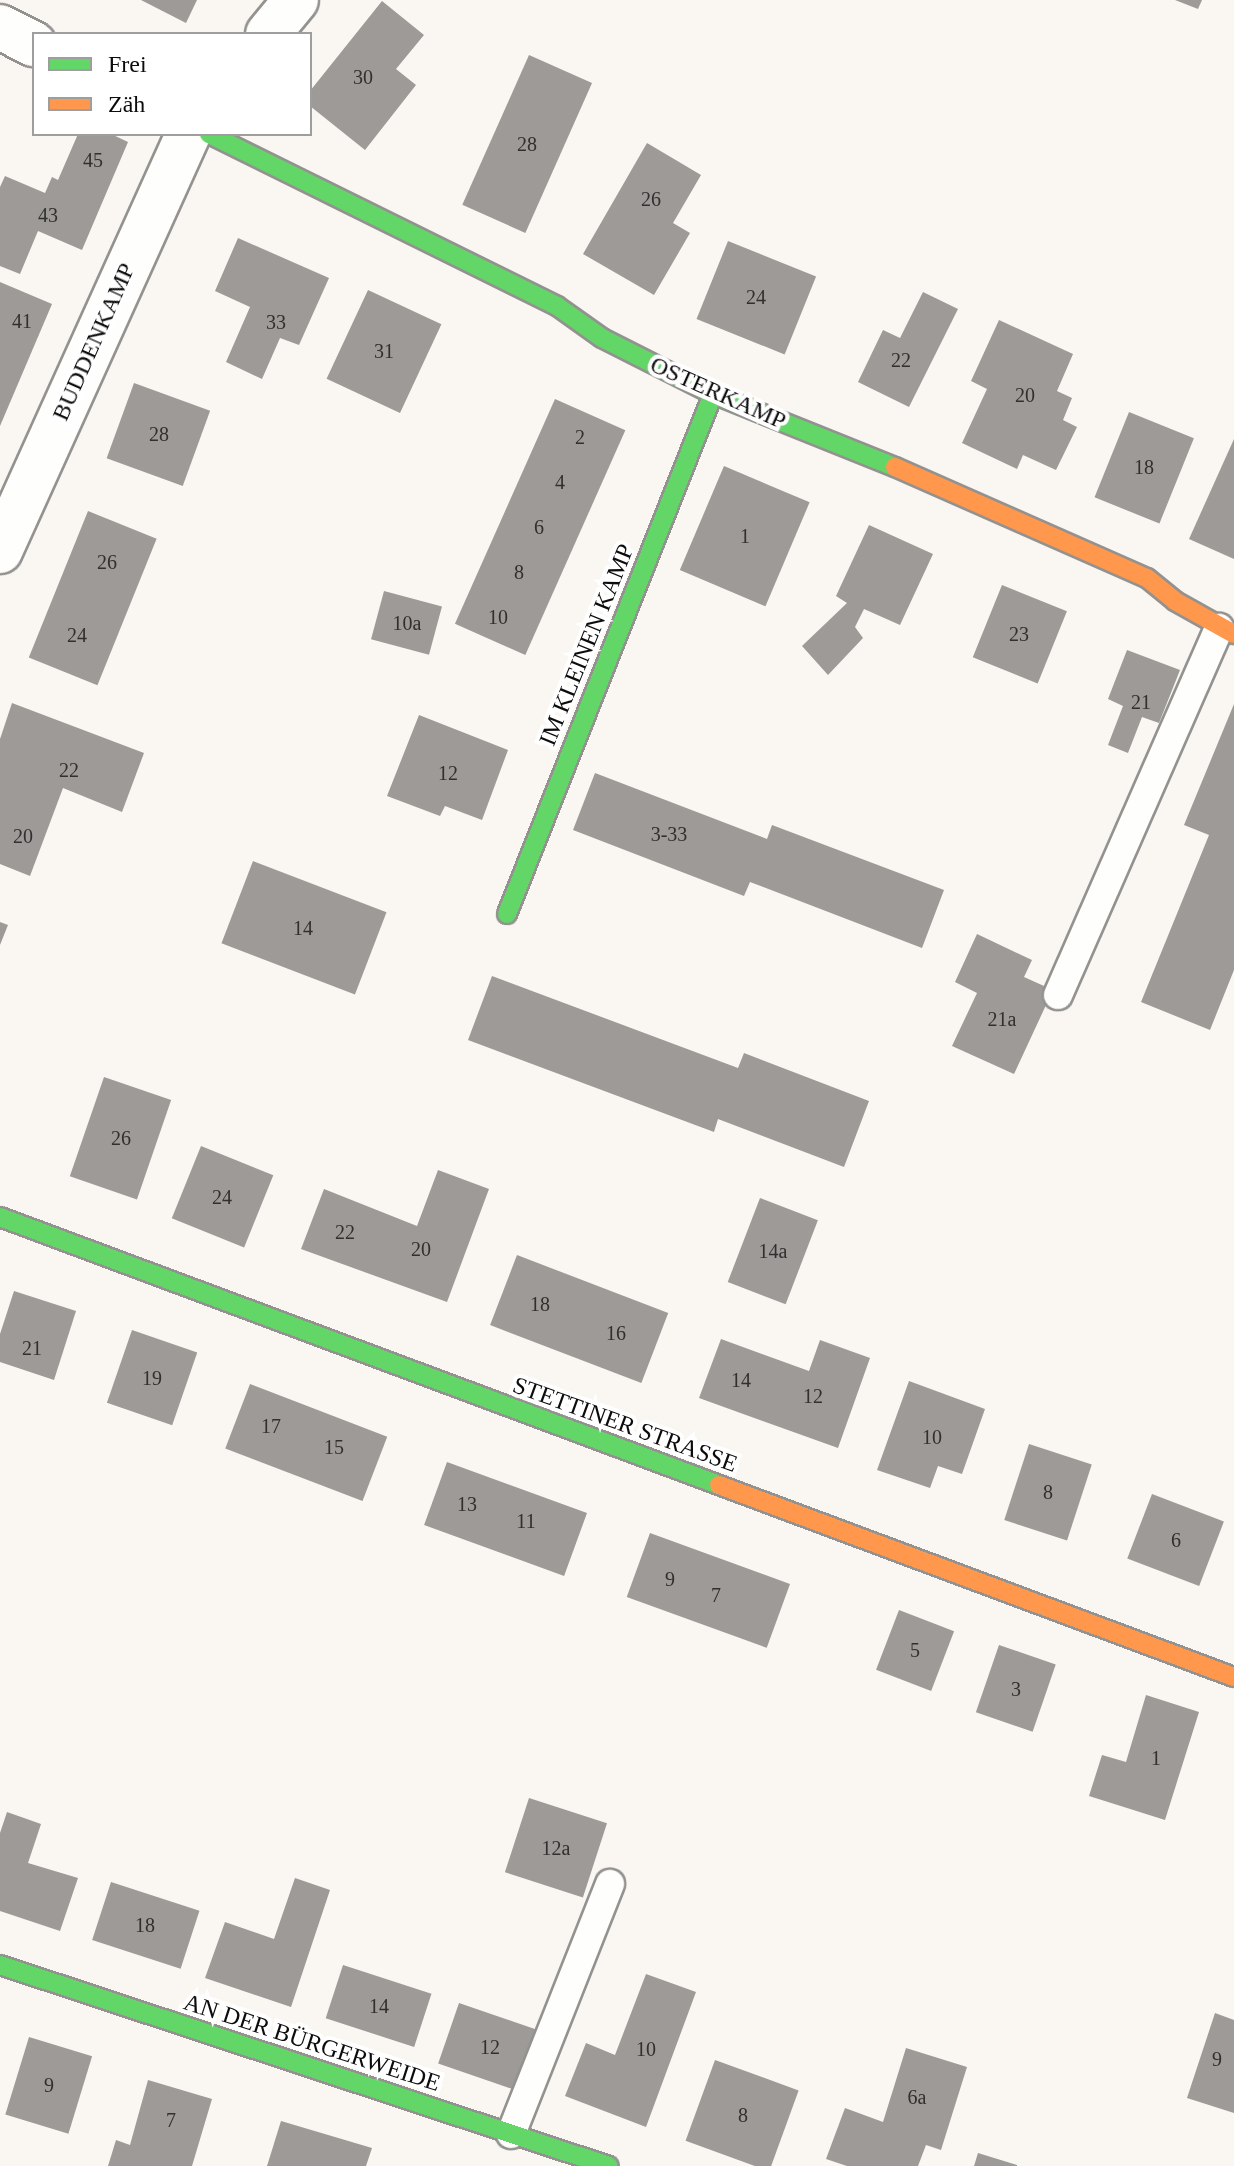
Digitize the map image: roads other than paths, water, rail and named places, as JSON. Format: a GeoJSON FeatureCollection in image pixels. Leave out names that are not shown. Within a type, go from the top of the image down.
{"type":"FeatureCollection","features":[{"type":"Feature","properties":{"kind":"street"},"geometry":{"type":"LineString","coordinates":[[270,32],[296,0]]}},
{"type":"Feature","properties":{"kind":"street"},"geometry":{"type":"LineString","coordinates":[[0,27],[32,43]]}},
{"type":"Feature","properties":{"kind":"street","name":"BUDDENKAMP"},"geometry":{"type":"LineString","coordinates":[[0,551],[187,136]]}},
{"type":"Feature","properties":{"kind":"street","name":"OSTERKAMP"},"geometry":{"type":"LineString","coordinates":[[213,136],[557,306],[602,338],[713,394],[967,496],[1147,578],[1227,631]]}},
{"type":"Feature","properties":{"kind":"street","name":"IM KLEINEN KAMP"},"geometry":{"type":"LineString","coordinates":[[507,914],[713,394]]}},
{"type":"Feature","properties":{"kind":"street","name":"STETTINER STRASSE"},"geometry":{"type":"LineString","coordinates":[[0,1217],[1234,1677]]}},
{"type":"Feature","properties":{"kind":"street","name":"AN DER BÜRGERWEIDE"},"geometry":{"type":"LineString","coordinates":[[0,1965],[609,2166]]}},
{"type":"Feature","properties":{"kind":"lane"},"geometry":{"type":"LineString","coordinates":[[1058,995],[1227,631]]}},
{"type":"Feature","properties":{"kind":"lane"},"geometry":{"type":"LineString","coordinates":[[511,2134],[610,1884]]}}]}
